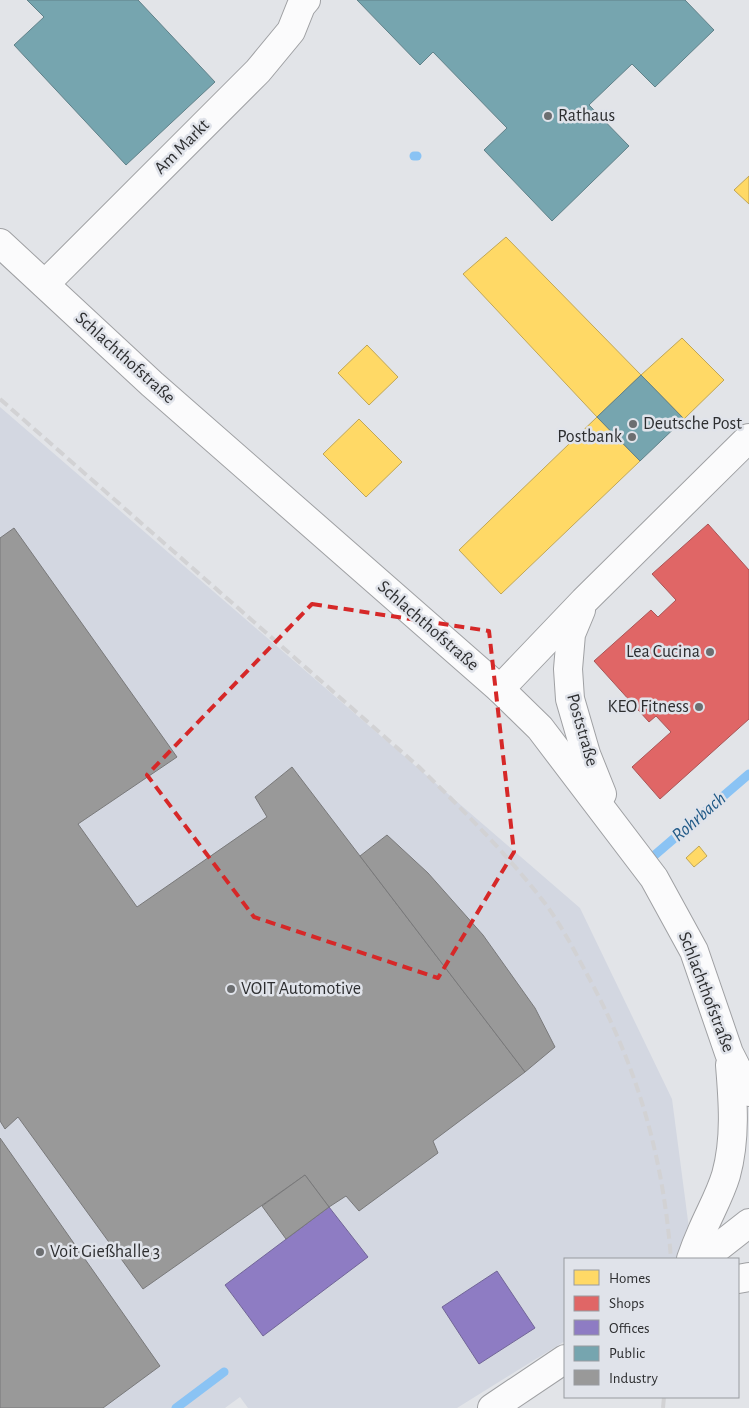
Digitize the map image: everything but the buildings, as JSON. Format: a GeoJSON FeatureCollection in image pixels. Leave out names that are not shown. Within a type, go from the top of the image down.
{"type":"FeatureCollection","features":[{"type":"Feature","properties":{"kind":"main road","name":"Am Markt"},"geometry":{"type":"LineString","coordinates":[[45,284],[258,71],[291,31],[300,6],[306,0]]}},
{"type":"Feature","properties":{"kind":"main road","name":"Schlachthofstraße"},"geometry":{"type":"LineString","coordinates":[[0,244],[152,384],[500,689],[540,728],[654,878],[694,951],[729,1053],[749,1092]]}},
{"type":"Feature","properties":{"kind":"main road","name":"Poststraße"},"geometry":{"type":"LineString","coordinates":[[500,689],[584,601],[749,438]]}},
{"type":"Feature","properties":{"kind":"main road","name":"Poststraße"},"geometry":{"type":"LineString","coordinates":[[584,601],[571,634],[568,669],[570,700],[586,754],[616,828]]}},
{"type":"Feature","properties":{"kind":"main road"},"geometry":{"type":"LineString","coordinates":[[691,1258],[702,1230],[716,1204],[730,1159],[734,1114],[729,1053]]}},
{"type":"Feature","properties":{"kind":"main road"},"geometry":{"type":"LineString","coordinates":[[704,1258],[749,1223]]}},
{"type":"Feature","properties":{"kind":"main road"},"geometry":{"type":"LineString","coordinates":[[492,1408],[564,1360]]}},
{"type":"Feature","properties":{"kind":"highlighted area"},"geometry":{"type":"Polygon","coordinates":[[[312,604],[489,631],[514,852],[438,978],[254,917],[147,775],[312,604]]]}},
{"type":"Feature","properties":{"kind":"shaded area"},"geometry":{"type":"Polygon","coordinates":[[[0,407],[580,908],[672,1099],[693,1258],[564,1258],[564,1342],[457,1408],[248,1408],[240,1397],[225,1408],[0,1408],[0,407]]]}},
{"type":"Feature","properties":{"kind":"waterway","name":"Rohrbach"},"geometry":{"type":"LineString","coordinates":[[649,860],[749,774]]}},
{"type":"Feature","properties":{"kind":"waterway","name":"Rohrbach"},"geometry":{"type":"LineString","coordinates":[[176,1408],[224,1372]]}},
{"type":"Feature","properties":{"kind":"railway"},"geometry":{"type":"LineString","coordinates":[[0,399],[419,767],[502,852],[547,906],[589,978],[606,1012],[634,1080],[645,1114],[662,1184],[671,1258]]}},
{"type":"Feature","properties":{"kind":"railway"},"geometry":{"type":"LineString","coordinates":[[663,1408],[664,1398]]}},
{"type":"Feature","properties":{"kind":"place","name":"Rathaus"},"geometry":{"type":"Point","coordinates":[548,116]}},
{"type":"Feature","properties":{"kind":"place","name":"Deutsche Post"},"geometry":{"type":"Point","coordinates":[633,424]}},
{"type":"Feature","properties":{"kind":"place","name":"Postbank"},"geometry":{"type":"Point","coordinates":[632,437]}},
{"type":"Feature","properties":{"kind":"place","name":"Lea Cucina"},"geometry":{"type":"Point","coordinates":[710,652]}},
{"type":"Feature","properties":{"kind":"place","name":"KEO Fitness"},"geometry":{"type":"Point","coordinates":[699,707]}},
{"type":"Feature","properties":{"kind":"place","name":"VOIT Automotive"},"geometry":{"type":"Point","coordinates":[231,989]}},
{"type":"Feature","properties":{"kind":"place","name":"Voit Gießhalle 3"},"geometry":{"type":"Point","coordinates":[40,1252]}}]}
